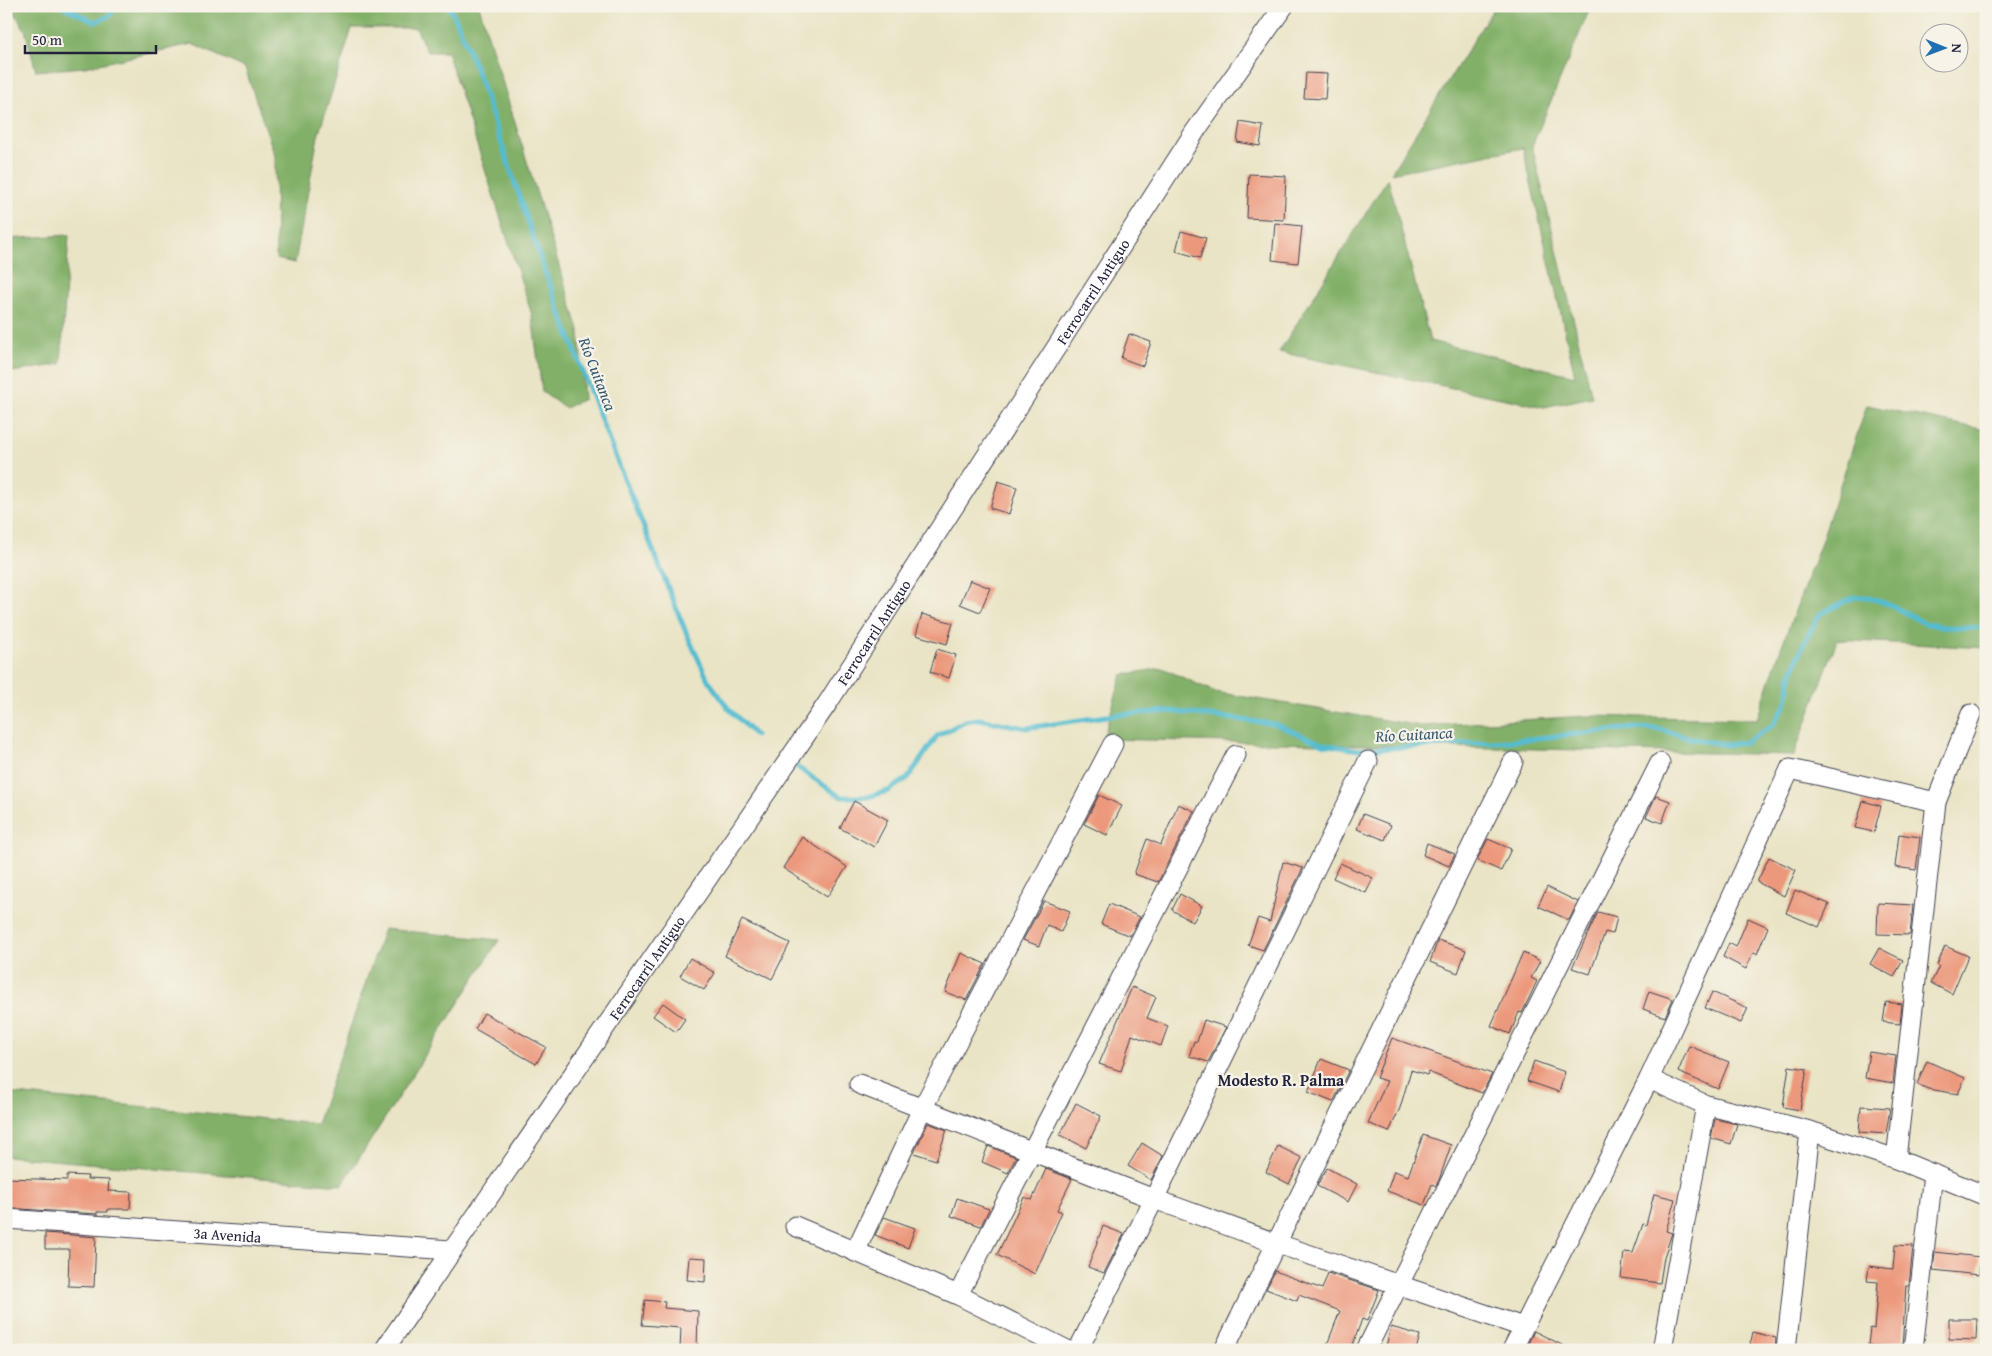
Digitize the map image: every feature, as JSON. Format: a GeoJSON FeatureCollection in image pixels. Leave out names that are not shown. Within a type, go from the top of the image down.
{"type":"FeatureCollection","features":[{"type":"Feature","properties":{"kind":"street","name":"Ferrocarril Antiguo"},"geometry":{"type":"LineString","coordinates":[[384,1350],[821,712],[1196,130],[1284,6]]}},
{"type":"Feature","properties":{"kind":"street"},"geometry":{"type":"LineString","coordinates":[[1896,1159],[1936,802],[1971,714]]}},
{"type":"Feature","properties":{"kind":"street"},"geometry":{"type":"LineString","coordinates":[[856,1252],[922,1109],[1113,744]]}},
{"type":"Feature","properties":{"kind":"street"},"geometry":{"type":"LineString","coordinates":[[958,1295],[1236,754]]}},
{"type":"Feature","properties":{"kind":"street"},"geometry":{"type":"LineString","coordinates":[[1078,1350],[1154,1199],[1368,760]]}},
{"type":"Feature","properties":{"kind":"street"},"geometry":{"type":"LineString","coordinates":[[1224,1350],[1278,1244],[1513,762]]}},
{"type":"Feature","properties":{"kind":"street"},"geometry":{"type":"LineString","coordinates":[[1366,1350],[1660,763]]}},
{"type":"Feature","properties":{"kind":"street"},"geometry":{"type":"LineString","coordinates":[[1512,1350],[1649,1079],[1790,769],[1936,802]]}},
{"type":"Feature","properties":{"kind":"street"},"geometry":{"type":"LineString","coordinates":[[1649,1079],[1706,1105],[1810,1131],[1896,1159],[1986,1196]]}},
{"type":"Feature","properties":{"kind":"street"},"geometry":{"type":"LineString","coordinates":[[859,1084],[1154,1199],[1278,1244],[1523,1327]]}},
{"type":"Feature","properties":{"kind":"street"},"geometry":{"type":"LineString","coordinates":[[1662,1350],[1706,1105]]}},
{"type":"Feature","properties":{"kind":"street"},"geometry":{"type":"LineString","coordinates":[[1786,1350],[1810,1131]]}},
{"type":"Feature","properties":{"kind":"street"},"geometry":{"type":"LineString","coordinates":[[1913,1350],[1933,1174]]}},
{"type":"Feature","properties":{"kind":"street","name":"3a Avenida"},"geometry":{"type":"LineString","coordinates":[[6,1219],[451,1250]]}},
{"type":"Feature","properties":{"kind":"street"},"geometry":{"type":"LineString","coordinates":[[795,1226],[958,1295],[1056,1347]]}},
{"type":"Feature","properties":{"kind":"green space"},"geometry":{"type":"Polygon","coordinates":[[[10,6],[479,6],[579,330],[584,399],[565,408],[542,392],[532,315],[447,52],[427,52],[416,28],[352,28],[318,136],[295,263],[276,259],[275,156],[245,68],[192,44],[85,67],[36,71],[25,30],[10,6]]]}},
{"type":"Feature","properties":{"kind":"green space"},"geometry":{"type":"Polygon","coordinates":[[[1495,6],[1591,6],[1532,146],[1592,397],[1544,407],[1279,352],[1388,178],[1430,341],[1575,376],[1523,148],[1391,173],[1495,6]]]}},
{"type":"Feature","properties":{"kind":"green space"},"geometry":{"type":"Polygon","coordinates":[[[69,235],[61,364],[6,373],[6,239],[69,235]]]}},
{"type":"Feature","properties":{"kind":"green space"},"geometry":{"type":"Polygon","coordinates":[[[1867,405],[1986,430],[1986,648],[1837,640],[1794,755],[1103,739],[1122,675],[1162,668],[1215,692],[1421,726],[1587,716],[1757,719],[1781,648],[1819,548],[1867,405]]]}},
{"type":"Feature","properties":{"kind":"green space"},"geometry":{"type":"Polygon","coordinates":[[[384,929],[499,940],[342,1185],[6,1156],[6,1093],[317,1124],[384,929]]]}},
{"type":"Feature","properties":{"kind":"building"},"geometry":{"type":"Polygon","coordinates":[[[1306,73],[1327,74],[1325,99],[1304,98],[1306,73]]]}},
{"type":"Feature","properties":{"kind":"building"},"geometry":{"type":"Polygon","coordinates":[[[1240,122],[1263,126],[1260,146],[1237,142],[1240,122]]]}},
{"type":"Feature","properties":{"kind":"building"},"geometry":{"type":"Polygon","coordinates":[[[1249,174],[1286,176],[1284,220],[1247,218],[1249,174]]]}},
{"type":"Feature","properties":{"kind":"building"},"geometry":{"type":"Polygon","coordinates":[[[1275,223],[1302,226],[1298,263],[1272,260],[1275,223]]]}},
{"type":"Feature","properties":{"kind":"building"},"geometry":{"type":"Polygon","coordinates":[[[1181,231],[1206,238],[1200,258],[1176,251],[1181,231]]]}},
{"type":"Feature","properties":{"kind":"building"},"geometry":{"type":"Polygon","coordinates":[[[1129,334],[1151,342],[1143,366],[1121,358],[1129,334]]]}},
{"type":"Feature","properties":{"kind":"building"},"geometry":{"type":"Polygon","coordinates":[[[998,481],[1017,487],[1009,514],[990,508],[998,481]]]}},
{"type":"Feature","properties":{"kind":"building"},"geometry":{"type":"Polygon","coordinates":[[[970,580],[990,588],[980,612],[960,604],[970,580]]]}},
{"type":"Feature","properties":{"kind":"building"},"geometry":{"type":"Polygon","coordinates":[[[922,614],[953,623],[947,644],[916,635],[922,614]]]}},
{"type":"Feature","properties":{"kind":"building"},"geometry":{"type":"Polygon","coordinates":[[[937,649],[956,655],[949,678],[930,672],[937,649]]]}},
{"type":"Feature","properties":{"kind":"building"},"geometry":{"type":"Polygon","coordinates":[[[1099,795],[1122,806],[1107,835],[1084,824],[1099,795]]]}},
{"type":"Feature","properties":{"kind":"building"},"geometry":{"type":"Polygon","coordinates":[[[1656,796],[1670,801],[1662,823],[1646,817],[1656,796]]]}},
{"type":"Feature","properties":{"kind":"building"},"geometry":{"type":"Polygon","coordinates":[[[854,801],[888,820],[874,847],[840,828],[854,801]]]}},
{"type":"Feature","properties":{"kind":"building"},"geometry":{"type":"Polygon","coordinates":[[[1863,801],[1881,806],[1874,832],[1855,828],[1863,801]]]}},
{"type":"Feature","properties":{"kind":"building"},"geometry":{"type":"Polygon","coordinates":[[[1178,804],[1194,811],[1158,882],[1134,874],[1147,839],[1161,845],[1178,804]]]}},
{"type":"Feature","properties":{"kind":"building"},"geometry":{"type":"Polygon","coordinates":[[[1363,814],[1391,825],[1385,840],[1357,829],[1363,814]]]}},
{"type":"Feature","properties":{"kind":"building"},"geometry":{"type":"Polygon","coordinates":[[[1899,834],[1920,837],[1916,870],[1895,867],[1899,834]]]}},
{"type":"Feature","properties":{"kind":"building"},"geometry":{"type":"Polygon","coordinates":[[[802,837],[847,867],[827,897],[783,868],[802,837]]]}},
{"type":"Feature","properties":{"kind":"building"},"geometry":{"type":"Polygon","coordinates":[[[1488,839],[1511,849],[1501,871],[1477,860],[1488,839]]]}},
{"type":"Feature","properties":{"kind":"building"},"geometry":{"type":"Polygon","coordinates":[[[1427,843],[1455,854],[1449,866],[1423,855],[1427,843]]]}},
{"type":"Feature","properties":{"kind":"building"},"geometry":{"type":"Polygon","coordinates":[[[1769,857],[1796,870],[1784,896],[1757,882],[1769,857]]]}},
{"type":"Feature","properties":{"kind":"building"},"geometry":{"type":"Polygon","coordinates":[[[1283,862],[1303,868],[1263,950],[1248,945],[1258,918],[1270,922],[1283,862]]]}},
{"type":"Feature","properties":{"kind":"building"},"geometry":{"type":"Polygon","coordinates":[[[1340,863],[1373,878],[1366,893],[1333,878],[1340,863]]]}},
{"type":"Feature","properties":{"kind":"building"},"geometry":{"type":"Polygon","coordinates":[[[1547,887],[1578,902],[1569,920],[1538,906],[1547,887]]]}},
{"type":"Feature","properties":{"kind":"building"},"geometry":{"type":"Polygon","coordinates":[[[1795,890],[1829,904],[1819,927],[1786,913],[1795,890]]]}},
{"type":"Feature","properties":{"kind":"building"},"geometry":{"type":"Polygon","coordinates":[[[1180,894],[1202,906],[1193,922],[1172,910],[1180,894]]]}},
{"type":"Feature","properties":{"kind":"building"},"geometry":{"type":"Polygon","coordinates":[[[1044,901],[1070,911],[1061,932],[1047,925],[1039,946],[1023,940],[1044,901]]]}},
{"type":"Feature","properties":{"kind":"building"},"geometry":{"type":"Polygon","coordinates":[[[1878,903],[1913,905],[1910,935],[1877,934],[1878,903]]]}},
{"type":"Feature","properties":{"kind":"building"},"geometry":{"type":"Polygon","coordinates":[[[1109,904],[1140,917],[1130,936],[1101,924],[1109,904]]]}},
{"type":"Feature","properties":{"kind":"building"},"geometry":{"type":"Polygon","coordinates":[[[1598,912],[1617,917],[1613,934],[1605,932],[1590,974],[1572,968],[1598,912]]]}},
{"type":"Feature","properties":{"kind":"building"},"geometry":{"type":"Polygon","coordinates":[[[1748,918],[1768,927],[1757,954],[1753,953],[1746,969],[1723,957],[1729,943],[1736,947],[1748,918]]]}},
{"type":"Feature","properties":{"kind":"building"},"geometry":{"type":"Polygon","coordinates":[[[742,920],[790,943],[772,979],[725,956],[742,920]]]}},
{"type":"Feature","properties":{"kind":"building"},"geometry":{"type":"Polygon","coordinates":[[[1438,940],[1466,950],[1458,973],[1430,962],[1438,940]]]}},
{"type":"Feature","properties":{"kind":"building"},"geometry":{"type":"Polygon","coordinates":[[[1945,946],[1968,956],[1952,994],[1931,983],[1945,946]]]}},
{"type":"Feature","properties":{"kind":"building"},"geometry":{"type":"Polygon","coordinates":[[[1879,948],[1903,960],[1894,977],[1870,964],[1879,948]]]}},
{"type":"Feature","properties":{"kind":"building"},"geometry":{"type":"Polygon","coordinates":[[[1523,952],[1540,961],[1531,978],[1537,981],[1522,1013],[1519,1012],[1510,1034],[1491,1026],[1523,952]]]}},
{"type":"Feature","properties":{"kind":"building"},"geometry":{"type":"Polygon","coordinates":[[[961,953],[985,964],[966,1000],[945,992],[961,953]]]}},
{"type":"Feature","properties":{"kind":"building"},"geometry":{"type":"Polygon","coordinates":[[[690,958],[715,973],[704,990],[680,976],[690,958]]]}},
{"type":"Feature","properties":{"kind":"building"},"geometry":{"type":"Polygon","coordinates":[[[1132,987],[1156,997],[1147,1018],[1168,1026],[1161,1046],[1132,1035],[1121,1071],[1099,1064],[1132,987]]]}},
{"type":"Feature","properties":{"kind":"building"},"geometry":{"type":"Polygon","coordinates":[[[1649,991],[1673,999],[1665,1017],[1643,1009],[1649,991]]]}},
{"type":"Feature","properties":{"kind":"building"},"geometry":{"type":"Polygon","coordinates":[[[1712,992],[1748,1008],[1741,1023],[1705,1008],[1712,992]]]}},
{"type":"Feature","properties":{"kind":"building"},"geometry":{"type":"Polygon","coordinates":[[[1886,1002],[1902,1004],[1900,1024],[1883,1022],[1886,1002]]]}},
{"type":"Feature","properties":{"kind":"building"},"geometry":{"type":"Polygon","coordinates":[[[663,1003],[685,1019],[676,1032],[653,1016],[663,1003]]]}},
{"type":"Feature","properties":{"kind":"building"},"geometry":{"type":"Polygon","coordinates":[[[484,1013],[546,1047],[536,1064],[475,1029],[484,1013]]]}},
{"type":"Feature","properties":{"kind":"building"},"geometry":{"type":"Polygon","coordinates":[[[1204,1020],[1226,1027],[1208,1062],[1189,1056],[1194,1041],[1197,1042],[1204,1020]]]}},
{"type":"Feature","properties":{"kind":"building"},"geometry":{"type":"Polygon","coordinates":[[[1392,1038],[1492,1074],[1482,1093],[1428,1072],[1427,1075],[1411,1070],[1400,1108],[1389,1132],[1368,1123],[1387,1081],[1376,1078],[1392,1038]]]}},
{"type":"Feature","properties":{"kind":"building"},"geometry":{"type":"Polygon","coordinates":[[[1689,1046],[1729,1062],[1718,1089],[1678,1072],[1689,1046]]]}},
{"type":"Feature","properties":{"kind":"building"},"geometry":{"type":"Polygon","coordinates":[[[1869,1052],[1896,1056],[1893,1083],[1865,1078],[1869,1052]]]}},
{"type":"Feature","properties":{"kind":"building"},"geometry":{"type":"Polygon","coordinates":[[[1321,1059],[1349,1070],[1333,1102],[1308,1092],[1321,1059]]]}},
{"type":"Feature","properties":{"kind":"building"},"geometry":{"type":"Polygon","coordinates":[[[1534,1061],[1565,1072],[1559,1092],[1527,1081],[1534,1061]]]}},
{"type":"Feature","properties":{"kind":"building"},"geometry":{"type":"Polygon","coordinates":[[[1927,1061],[1965,1078],[1958,1094],[1928,1089],[1917,1084],[1927,1061]]]}},
{"type":"Feature","properties":{"kind":"building"},"geometry":{"type":"Polygon","coordinates":[[[1789,1066],[1807,1069],[1800,1110],[1783,1107],[1789,1066]]]}},
{"type":"Feature","properties":{"kind":"building"},"geometry":{"type":"Polygon","coordinates":[[[1076,1103],[1101,1116],[1086,1148],[1060,1135],[1076,1103]]]}},
{"type":"Feature","properties":{"kind":"building"},"geometry":{"type":"Polygon","coordinates":[[[1861,1106],[1890,1108],[1886,1134],[1859,1132],[1861,1106]]]}},
{"type":"Feature","properties":{"kind":"building"},"geometry":{"type":"Polygon","coordinates":[[[1715,1119],[1737,1124],[1731,1144],[1711,1138],[1715,1119]]]}},
{"type":"Feature","properties":{"kind":"building"},"geometry":{"type":"Polygon","coordinates":[[[928,1123],[947,1130],[936,1160],[914,1153],[928,1123]]]}},
{"type":"Feature","properties":{"kind":"building"},"geometry":{"type":"Polygon","coordinates":[[[1423,1135],[1451,1145],[1439,1180],[1436,1186],[1432,1184],[1424,1205],[1387,1191],[1394,1171],[1408,1176],[1423,1135]]]}},
{"type":"Feature","properties":{"kind":"building"},"geometry":{"type":"Polygon","coordinates":[[[1142,1143],[1163,1156],[1151,1180],[1128,1166],[1142,1143]]]}},
{"type":"Feature","properties":{"kind":"building"},"geometry":{"type":"Polygon","coordinates":[[[988,1146],[1016,1157],[1008,1173],[982,1162],[988,1146]]]}},
{"type":"Feature","properties":{"kind":"building"},"geometry":{"type":"Polygon","coordinates":[[[1278,1146],[1302,1158],[1289,1184],[1266,1172],[1278,1146]]]}},
{"type":"Feature","properties":{"kind":"building"},"geometry":{"type":"Polygon","coordinates":[[[1327,1168],[1357,1184],[1348,1202],[1317,1186],[1327,1168]]]}},
{"type":"Feature","properties":{"kind":"building"},"geometry":{"type":"Polygon","coordinates":[[[1046,1169],[1072,1179],[1057,1210],[1062,1212],[1035,1274],[997,1255],[1024,1197],[1032,1200],[1046,1169]]]}},
{"type":"Feature","properties":{"kind":"building"},"geometry":{"type":"Polygon","coordinates":[[[67,1175],[88,1176],[87,1179],[109,1180],[108,1191],[131,1192],[130,1209],[108,1209],[108,1212],[97,1212],[97,1214],[6,1208],[6,1178],[67,1180],[67,1175]]]}},
{"type":"Feature","properties":{"kind":"building"},"geometry":{"type":"Polygon","coordinates":[[[1654,1194],[1675,1199],[1666,1231],[1672,1233],[1664,1257],[1660,1283],[1621,1278],[1624,1252],[1633,1253],[1643,1224],[1646,1225],[1654,1194]]]}},
{"type":"Feature","properties":{"kind":"building"},"geometry":{"type":"Polygon","coordinates":[[[957,1198],[989,1209],[981,1226],[951,1216],[957,1198]]]}},
{"type":"Feature","properties":{"kind":"building"},"geometry":{"type":"Polygon","coordinates":[[[884,1217],[915,1228],[908,1248],[875,1235],[884,1217]]]}},
{"type":"Feature","properties":{"kind":"building"},"geometry":{"type":"Polygon","coordinates":[[[1103,1226],[1124,1234],[1104,1273],[1088,1267],[1103,1226]]]}},
{"type":"Feature","properties":{"kind":"building"},"geometry":{"type":"Polygon","coordinates":[[[45,1233],[96,1237],[94,1287],[68,1286],[69,1249],[45,1249],[45,1233]]]}},
{"type":"Feature","properties":{"kind":"building"},"geometry":{"type":"Polygon","coordinates":[[[1895,1245],[1913,1246],[1909,1286],[1906,1286],[1902,1348],[1868,1345],[1870,1328],[1874,1329],[1878,1282],[1867,1281],[1869,1266],[1893,1269],[1895,1245]]]}},
{"type":"Feature","properties":{"kind":"building"},"geometry":{"type":"Polygon","coordinates":[[[1935,1252],[1980,1257],[1979,1275],[1933,1270],[1935,1252]]]}},
{"type":"Feature","properties":{"kind":"building"},"geometry":{"type":"Polygon","coordinates":[[[689,1257],[706,1258],[705,1282],[687,1280],[689,1257]]]}},
{"type":"Feature","properties":{"kind":"building"},"geometry":{"type":"Polygon","coordinates":[[[1275,1271],[1322,1289],[1328,1273],[1379,1290],[1367,1321],[1362,1319],[1351,1350],[1325,1350],[1340,1311],[1299,1295],[1297,1301],[1266,1289],[1275,1271]]]}},
{"type":"Feature","properties":{"kind":"building"},"geometry":{"type":"Polygon","coordinates":[[[645,1300],[665,1302],[664,1308],[698,1311],[697,1350],[680,1350],[681,1328],[642,1325],[645,1300]]]}},
{"type":"Feature","properties":{"kind":"building"},"geometry":{"type":"Polygon","coordinates":[[[1949,1319],[1977,1319],[1976,1340],[1949,1339],[1949,1319]]]}},
{"type":"Feature","properties":{"kind":"building"},"geometry":{"type":"Polygon","coordinates":[[[1391,1327],[1420,1335],[1416,1350],[1385,1350],[1391,1327]]]}},
{"type":"Feature","properties":{"kind":"building"},"geometry":{"type":"Polygon","coordinates":[[[1534,1331],[1572,1350],[1525,1350],[1534,1331]]]}},
{"type":"Feature","properties":{"kind":"building"},"geometry":{"type":"Polygon","coordinates":[[[1753,1332],[1776,1338],[1775,1350],[1749,1350],[1753,1332]]]}},
{"type":"Feature","properties":{"kind":"waterway","name":"Río Cuitanca"},"geometry":{"type":"LineString","coordinates":[[62,6],[95,22],[109,16],[117,6]]}},
{"type":"Feature","properties":{"kind":"waterway","name":"Río Cuitanca"},"geometry":{"type":"LineString","coordinates":[[448,6],[456,19],[478,74],[544,269],[610,443],[685,630],[708,680],[728,708],[755,735]]}},
{"type":"Feature","properties":{"kind":"waterway","name":"Río Cuitanca"},"geometry":{"type":"LineString","coordinates":[[797,767],[841,797],[868,797],[888,791],[908,778],[937,736],[965,721],[979,719],[1026,728],[1114,715],[1169,711],[1275,724],[1323,744],[1359,750],[1510,741],[1634,728],[1659,729],[1694,739],[1727,745],[1746,742],[1773,725],[1787,702],[1791,675],[1804,643],[1820,614],[1844,602],[1855,597],[1867,597],[1891,605],[1924,623],[1943,627],[1977,628],[1986,624]]}},
{"type":"Feature","properties":{"kind":"district","name":"Modesto R. Palma"},"geometry":{"type":"Point","coordinates":[1281,1080]}}]}
